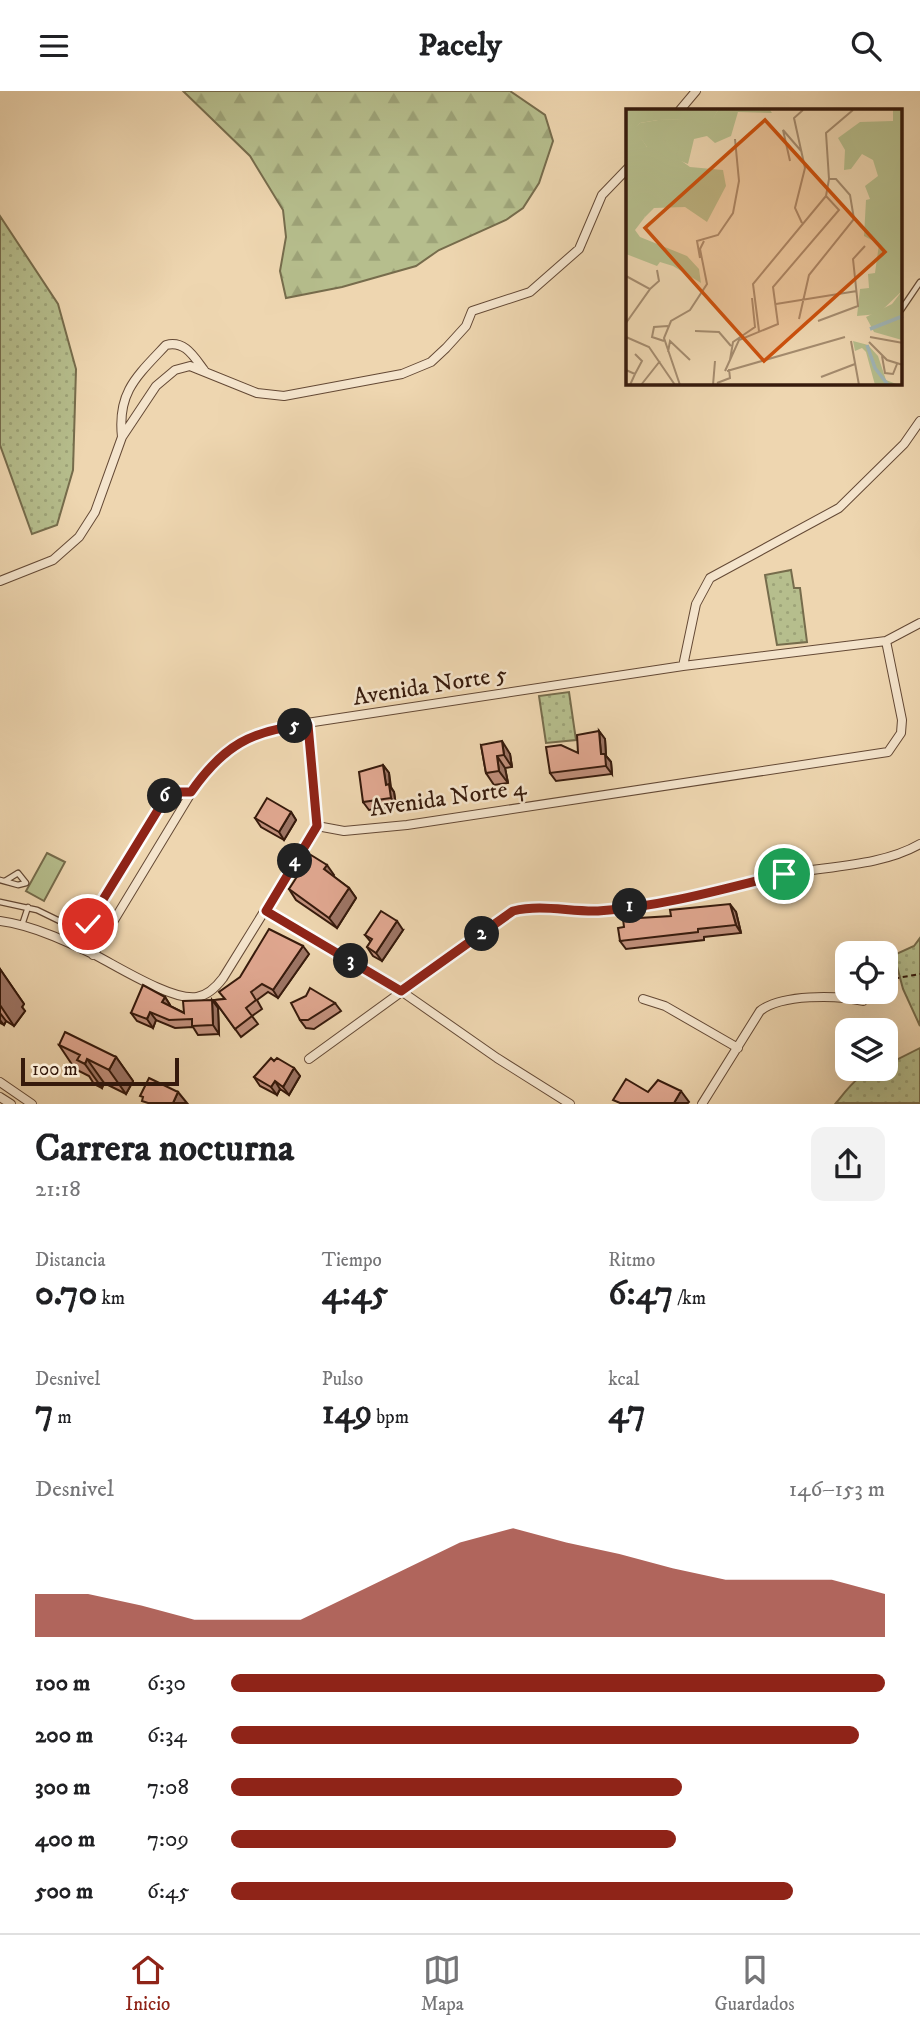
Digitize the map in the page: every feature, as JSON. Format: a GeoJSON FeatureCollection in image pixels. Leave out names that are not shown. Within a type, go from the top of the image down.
{"type":"FeatureCollection","features":[{"type":"Feature","properties":{"kind":"street"},"geometry":{"type":"LineString","coordinates":[[681,109],[696,91]]}},
{"type":"Feature","properties":{"kind":"street"},"geometry":{"type":"LineString","coordinates":[[0,581],[54,560],[79,537],[94,512],[122,437],[156,386],[175,370],[190,366],[257,393],[284,396],[418,369],[457,338],[471,319],[472,311],[530,292],[579,249],[602,195],[626,170]]}},
{"type":"Feature","properties":{"kind":"street"},"geometry":{"type":"LineString","coordinates":[[122,437],[119,412],[125,394],[135,378],[166,345],[180,345],[191,352],[204,370]]}},
{"type":"Feature","properties":{"kind":"street"},"geometry":{"type":"LineString","coordinates":[[683,666],[696,604],[710,578],[839,507],[905,444],[920,421]]}},
{"type":"Feature","properties":{"kind":"street"},"geometry":{"type":"LineString","coordinates":[[886,641],[920,623]]}},
{"type":"Feature","properties":{"kind":"street","name":"Avenida Norte 5"},"geometry":{"type":"LineString","coordinates":[[93,955],[191,792],[220,755],[249,736],[683,666],[886,641]]}},
{"type":"Feature","properties":{"kind":"street","name":"Avenida Norte 4"},"geometry":{"type":"LineString","coordinates":[[317,826],[344,831],[407,825],[888,752],[901,733],[902,720],[886,641]]}},
{"type":"Feature","properties":{"kind":"street"},"geometry":{"type":"LineString","coordinates":[[0,921],[22,925],[186,997],[198,997],[217,986],[317,826],[308,725]]}},
{"type":"Feature","properties":{"kind":"street"},"geometry":{"type":"LineString","coordinates":[[309,1059],[513,911],[530,907],[598,911],[632,906],[698,895],[784,874],[882,860],[920,844]]}},
{"type":"Feature","properties":{"kind":"street"},"geometry":{"type":"LineString","coordinates":[[266,911],[401,991],[497,1058],[570,1104]]}},
{"type":"Feature","properties":{"kind":"street"},"geometry":{"type":"LineString","coordinates":[[702,1104],[760,1011],[770,1003],[835,996]]}},
{"type":"Feature","properties":{"kind":"street"},"geometry":{"type":"LineString","coordinates":[[643,999],[665,1006],[737,1048]]}},
{"type":"Feature","properties":{"kind":"street"},"geometry":{"type":"LineString","coordinates":[[0,1082],[32,1104]]}},
{"type":"Feature","properties":{"kind":"street"},"geometry":{"type":"LineString","coordinates":[[0,1097],[11,1104]]}},
{"type":"Feature","properties":{"kind":"lane"},"geometry":{"type":"LineString","coordinates":[[902,309],[920,282]]}},
{"type":"Feature","properties":{"kind":"lane"},"geometry":{"type":"LineString","coordinates":[[0,902],[28,907],[72,927],[88,924],[169,792],[191,792]]}},
{"type":"Feature","properties":{"kind":"lane"},"geometry":{"type":"LineString","coordinates":[[22,925],[28,907]]}},
{"type":"Feature","properties":{"kind":"path"},"geometry":{"type":"LineString","coordinates":[[898,978],[920,974]]}},
{"type":"Feature","properties":{"kind":"green space"},"geometry":{"type":"Polygon","coordinates":[[[183,91],[510,91],[545,115],[553,141],[539,183],[523,208],[506,220],[439,250],[416,266],[342,287],[286,298],[280,271],[286,237],[283,210],[250,156],[183,91]]]}},
{"type":"Feature","properties":{"kind":"green space"},"geometry":{"type":"Polygon","coordinates":[[[0,216],[58,304],[76,369],[73,470],[57,525],[32,534],[0,445],[0,216]]]}},
{"type":"Feature","properties":{"kind":"green space"},"geometry":{"type":"Polygon","coordinates":[[[791,570],[794,588],[800,588],[807,642],[777,645],[765,575],[791,570]]]}},
{"type":"Feature","properties":{"kind":"green space"},"geometry":{"type":"Polygon","coordinates":[[[569,692],[576,740],[546,743],[539,696],[569,692]]]}},
{"type":"Feature","properties":{"kind":"green space"},"geometry":{"type":"Polygon","coordinates":[[[47,853],[65,862],[44,901],[26,891],[47,853]]]}},
{"type":"Feature","properties":{"kind":"green space"},"geometry":{"type":"Polygon","coordinates":[[[920,938],[920,1026],[903,989],[898,970],[898,953],[914,946],[920,938]]]}},
{"type":"Feature","properties":{"kind":"green space"},"geometry":{"type":"Polygon","coordinates":[[[920,1048],[920,1103],[836,1103],[856,1081],[898,1081],[898,1059],[920,1048]]]}},
{"type":"Feature","properties":{"kind":"building"},"geometry":{"type":"Polygon","coordinates":[[[599,731],[601,754],[605,754],[606,766],[550,773],[546,747],[561,745],[578,753],[577,735],[599,731]]]}},
{"type":"Feature","properties":{"kind":"building"},"geometry":{"type":"Polygon","coordinates":[[[502,741],[504,755],[497,756],[499,771],[486,773],[481,745],[502,741]]]}},
{"type":"Feature","properties":{"kind":"building"},"geometry":{"type":"Polygon","coordinates":[[[383,765],[391,798],[363,802],[359,772],[383,765]]]}},
{"type":"Feature","properties":{"kind":"building"},"geometry":{"type":"Polygon","coordinates":[[[267,798],[291,812],[279,832],[255,818],[267,798]]]}},
{"type":"Feature","properties":{"kind":"building"},"geometry":{"type":"Polygon","coordinates":[[[311,855],[327,865],[324,869],[349,888],[329,918],[289,889],[311,855]]]}},
{"type":"Feature","properties":{"kind":"building"},"geometry":{"type":"Polygon","coordinates":[[[730,904],[736,925],[620,941],[618,928],[624,927],[623,919],[671,916],[670,910],[730,904]]]}},
{"type":"Feature","properties":{"kind":"building"},"geometry":{"type":"Polygon","coordinates":[[[381,911],[397,921],[376,953],[367,947],[372,939],[365,935],[381,911]]]}},
{"type":"Feature","properties":{"kind":"building"},"geometry":{"type":"Polygon","coordinates":[[[269,929],[303,946],[273,990],[262,984],[251,992],[256,1000],[246,1008],[252,1016],[235,1029],[214,1000],[225,999],[219,992],[240,977],[269,929]]]}},
{"type":"Feature","properties":{"kind":"building"},"geometry":{"type":"Polygon","coordinates":[[[143,985],[165,997],[162,1002],[184,1013],[183,1001],[212,1000],[213,1025],[192,1026],[192,1019],[169,1020],[150,1012],[147,1019],[131,1013],[143,985]]]}},
{"type":"Feature","properties":{"kind":"building"},"geometry":{"type":"Polygon","coordinates":[[[310,988],[335,1003],[308,1020],[300,1020],[291,1003],[306,996],[310,988]]]}},
{"type":"Feature","properties":{"kind":"building"},"geometry":{"type":"Polygon","coordinates":[[[65,1032],[116,1057],[109,1070],[87,1059],[85,1064],[77,1060],[80,1055],[59,1045],[65,1032]]]}},
{"type":"Feature","properties":{"kind":"building"},"geometry":{"type":"Polygon","coordinates":[[[271,1058],[274,1061],[277,1058],[294,1068],[283,1087],[275,1081],[271,1087],[254,1077],[271,1058]]]}},
{"type":"Feature","properties":{"kind":"building"},"geometry":{"type":"Polygon","coordinates":[[[149,1078],[178,1092],[173,1103],[142,1101],[143,1097],[140,1096],[149,1078]]]}},
{"type":"Feature","properties":{"kind":"building"},"geometry":{"type":"Polygon","coordinates":[[[626,1079],[648,1092],[658,1080],[681,1091],[674,1103],[620,1103],[613,1100],[626,1079]]]}},
{"type":"Feature","properties":{"kind":"route"},"geometry":{"type":"LineString","coordinates":[[88,924],[169,792],[191,792],[220,755],[249,736],[287,726],[308,725],[317,826],[266,911],[401,991],[513,911],[530,907],[598,911],[698,895],[784,874]]}}]}
